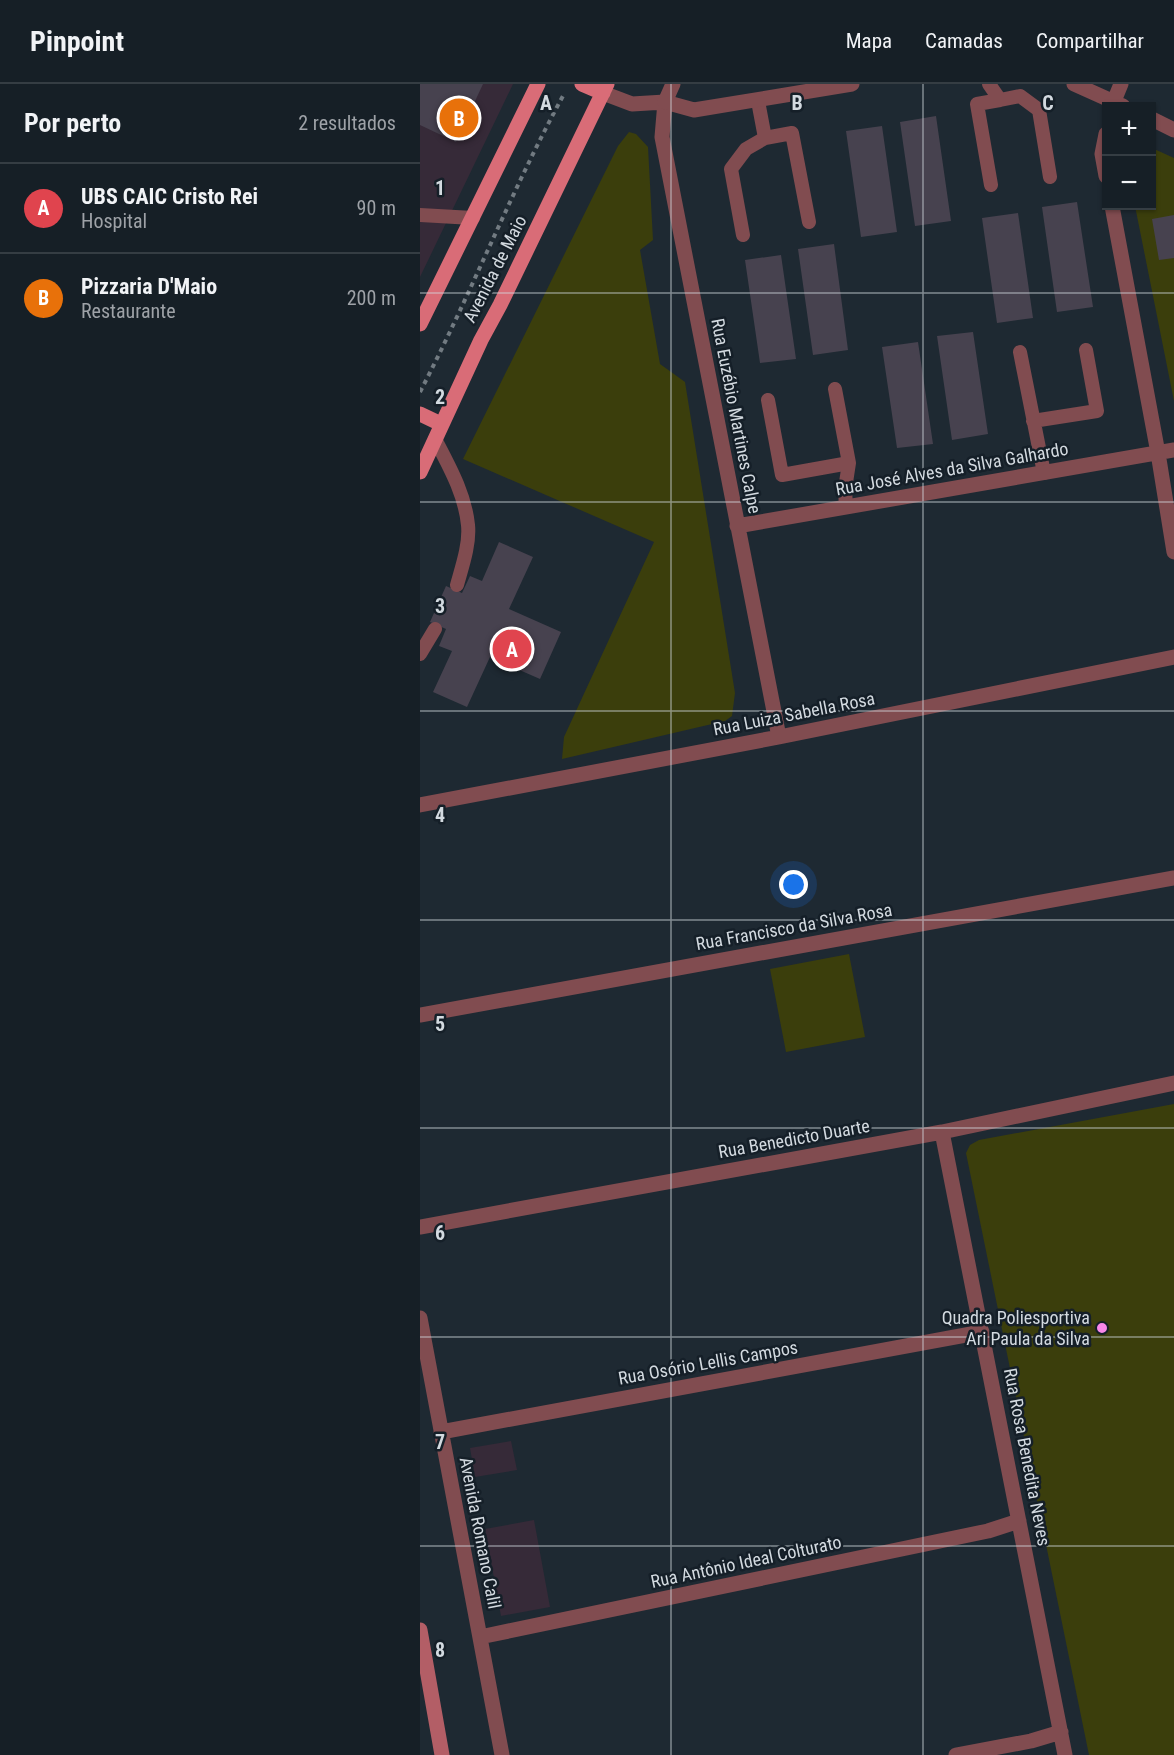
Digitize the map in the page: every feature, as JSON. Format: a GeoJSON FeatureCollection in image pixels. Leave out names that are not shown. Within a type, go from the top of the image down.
{"type":"FeatureCollection","features":[{"type":"Feature","properties":{"kind":"main road"},"geometry":{"type":"LineString","coordinates":[[420,324],[538,84]]}},
{"type":"Feature","properties":{"kind":"main road"},"geometry":{"type":"LineString","coordinates":[[582,84],[605,89]]}},
{"type":"Feature","properties":{"kind":"main road","name":"Avenida de Maio"},"geometry":{"type":"LineString","coordinates":[[420,472],[441,424],[605,89]]}},
{"type":"Feature","properties":{"kind":"main road"},"geometry":{"type":"LineString","coordinates":[[420,414],[441,424]]}},
{"type":"Feature","properties":{"kind":"main road"},"geometry":{"type":"LineString","coordinates":[[420,1630],[442,1755]]}},
{"type":"Feature","properties":{"kind":"street","name":"Rua Euzébio Martines Calpe"},"geometry":{"type":"LineString","coordinates":[[673,84],[666,102],[662,137],[779,737]]}},
{"type":"Feature","properties":{"kind":"street"},"geometry":{"type":"LineString","coordinates":[[605,89],[632,104],[666,102],[694,110],[852,84]]}},
{"type":"Feature","properties":{"kind":"street"},"geometry":{"type":"LineString","coordinates":[[1074,84],[1110,102]]}},
{"type":"Feature","properties":{"kind":"street"},"geometry":{"type":"LineString","coordinates":[[1117,102],[1121,84]]}},
{"type":"Feature","properties":{"kind":"street"},"geometry":{"type":"LineString","coordinates":[[1156,121],[1174,130]]}},
{"type":"Feature","properties":{"kind":"street"},"geometry":{"type":"LineString","coordinates":[[1113,210],[1158,453],[1169,486],[1174,552]]}},
{"type":"Feature","properties":{"kind":"street","name":"Rua José Alves da Silva Galhardo"},"geometry":{"type":"LineString","coordinates":[[737,526],[1174,450]]}},
{"type":"Feature","properties":{"kind":"street","name":"Rua Luiza Sabella Rosa"},"geometry":{"type":"LineString","coordinates":[[420,805],[779,737],[1174,657]]}},
{"type":"Feature","properties":{"kind":"street","name":"Rua Francisco da Silva Rosa"},"geometry":{"type":"LineString","coordinates":[[420,1015],[1174,878]]}},
{"type":"Feature","properties":{"kind":"street","name":"Rua Benedicto Duarte"},"geometry":{"type":"LineString","coordinates":[[420,1227],[942,1132],[1174,1083]]}},
{"type":"Feature","properties":{"kind":"street","name":"Rua Rosa Benedita Neves"},"geometry":{"type":"LineString","coordinates":[[942,1132],[1065,1755]]}},
{"type":"Feature","properties":{"kind":"street","name":"Avenida Romano Calil"},"geometry":{"type":"LineString","coordinates":[[420,1318],[502,1755]]}},
{"type":"Feature","properties":{"kind":"street","name":"Rua Osório Lellis Campos"},"geometry":{"type":"LineString","coordinates":[[441,1432],[982,1332]]}},
{"type":"Feature","properties":{"kind":"street","name":"Rua Antônio Ideal Colturato"},"geometry":{"type":"LineString","coordinates":[[480,1637],[988,1531],[1019,1521]]}},
{"type":"Feature","properties":{"kind":"street"},"geometry":{"type":"LineString","coordinates":[[956,1755],[1031,1741],[1061,1732]]}},
{"type":"Feature","properties":{"kind":"lane"},"geometry":{"type":"LineString","coordinates":[[989,84],[1000,100]]}},
{"type":"Feature","properties":{"kind":"lane"},"geometry":{"type":"LineString","coordinates":[[991,185],[977,104],[1020,96],[1039,110],[1050,177]]}},
{"type":"Feature","properties":{"kind":"lane"},"geometry":{"type":"LineString","coordinates":[[758,101],[765,138]]}},
{"type":"Feature","properties":{"kind":"lane"},"geometry":{"type":"LineString","coordinates":[[743,235],[731,169],[746,149],[765,138],[792,134],[809,222]]}},
{"type":"Feature","properties":{"kind":"lane"},"geometry":{"type":"LineString","coordinates":[[420,215],[473,218]]}},
{"type":"Feature","properties":{"kind":"lane"},"geometry":{"type":"LineString","coordinates":[[1033,422],[1097,411],[1086,350]]}},
{"type":"Feature","properties":{"kind":"lane"},"geometry":{"type":"LineString","coordinates":[[1020,352],[1044,473]]}},
{"type":"Feature","properties":{"kind":"lane"},"geometry":{"type":"LineString","coordinates":[[835,389],[849,463],[844,489],[846,507]]}},
{"type":"Feature","properties":{"kind":"lane"},"geometry":{"type":"LineString","coordinates":[[768,400],[782,475],[849,463]]}},
{"type":"Feature","properties":{"kind":"lane"},"geometry":{"type":"LineString","coordinates":[[435,439],[461,494],[468,527],[464,560],[457,585]]}},
{"type":"Feature","properties":{"kind":"lane"},"geometry":{"type":"LineString","coordinates":[[420,654],[435,629]]}},
{"type":"Feature","properties":{"kind":"path"},"geometry":{"type":"LineString","coordinates":[[420,393],[465,301],[520,178],[565,93]]}},
{"type":"Feature","properties":{"kind":"shaded area"},"geometry":{"type":"Polygon","coordinates":[[[420,84],[513,84],[420,277],[420,84]]]}},
{"type":"Feature","properties":{"kind":"shaded area"},"geometry":{"type":"Polygon","coordinates":[[[629,132],[636,134],[648,147],[653,240],[640,250],[660,364],[685,382],[735,693],[732,716],[725,721],[562,759],[564,737],[654,542],[463,459],[618,146],[629,132]]]}},
{"type":"Feature","properties":{"kind":"shaded area"},"geometry":{"type":"Polygon","coordinates":[[[1156,150],[1174,158],[1174,401],[1136,210],[1156,210],[1156,150]]]}},
{"type":"Feature","properties":{"kind":"shaded area"},"geometry":{"type":"Polygon","coordinates":[[[849,954],[865,1037],[786,1052],[770,969],[849,954]]]}},
{"type":"Feature","properties":{"kind":"shaded area"},"geometry":{"type":"Polygon","coordinates":[[[1174,1104],[1174,1755],[1089,1755],[966,1153],[970,1145],[979,1140],[1174,1104]]]}},
{"type":"Feature","properties":{"kind":"shaded area"},"geometry":{"type":"Polygon","coordinates":[[[511,1441],[517,1470],[475,1477],[470,1448],[511,1441]]]}},
{"type":"Feature","properties":{"kind":"shaded area"},"geometry":{"type":"Polygon","coordinates":[[[534,1520],[550,1607],[501,1616],[485,1529],[534,1520]]]}},
{"type":"Feature","properties":{"kind":"building"},"geometry":{"type":"Polygon","coordinates":[[[420,84],[483,84],[456,142],[420,125],[420,84]]]}},
{"type":"Feature","properties":{"kind":"building"},"geometry":{"type":"Polygon","coordinates":[[[936,116],[951,221],[915,226],[900,122],[936,116]]]}},
{"type":"Feature","properties":{"kind":"building"},"geometry":{"type":"Polygon","coordinates":[[[882,126],[897,232],[861,237],[846,131],[882,126]]]}},
{"type":"Feature","properties":{"kind":"building"},"geometry":{"type":"Polygon","coordinates":[[[1077,202],[1093,307],[1057,312],[1042,207],[1077,202]]]}},
{"type":"Feature","properties":{"kind":"building"},"geometry":{"type":"Polygon","coordinates":[[[1018,213],[1033,318],[997,323],[982,218],[1018,213]]]}},
{"type":"Feature","properties":{"kind":"building"},"geometry":{"type":"Polygon","coordinates":[[[1174,215],[1174,258],[1159,260],[1152,219],[1174,215]]]}},
{"type":"Feature","properties":{"kind":"building"},"geometry":{"type":"Polygon","coordinates":[[[834,244],[848,350],[813,355],[798,249],[834,244]]]}},
{"type":"Feature","properties":{"kind":"building"},"geometry":{"type":"Polygon","coordinates":[[[781,255],[796,359],[760,363],[745,260],[781,255]]]}},
{"type":"Feature","properties":{"kind":"building"},"geometry":{"type":"Polygon","coordinates":[[[973,332],[988,434],[952,440],[937,336],[973,332]]]}},
{"type":"Feature","properties":{"kind":"building"},"geometry":{"type":"Polygon","coordinates":[[[918,342],[933,444],[897,448],[882,347],[918,342]]]}},
{"type":"Feature","properties":{"kind":"building"},"geometry":{"type":"Polygon","coordinates":[[[499,542],[533,557],[509,609],[561,632],[540,679],[490,657],[467,707],[433,692],[452,651],[439,646],[446,629],[430,622],[446,586],[462,593],[470,576],[482,581],[499,542]]]}},
{"type":"Feature","properties":{"kind":"place","name":"Pizzaria D'Maio"},"geometry":{"type":"Point","coordinates":[459,118]}},
{"type":"Feature","properties":{"kind":"place","name":"UBS CAIC Cristo Rei"},"geometry":{"type":"Point","coordinates":[512,649]}},
{"type":"Feature","properties":{"kind":"place","name":"Quadra Poliesportiva Ari Paula da Silva"},"geometry":{"type":"Point","coordinates":[1102,1328]}}]}
